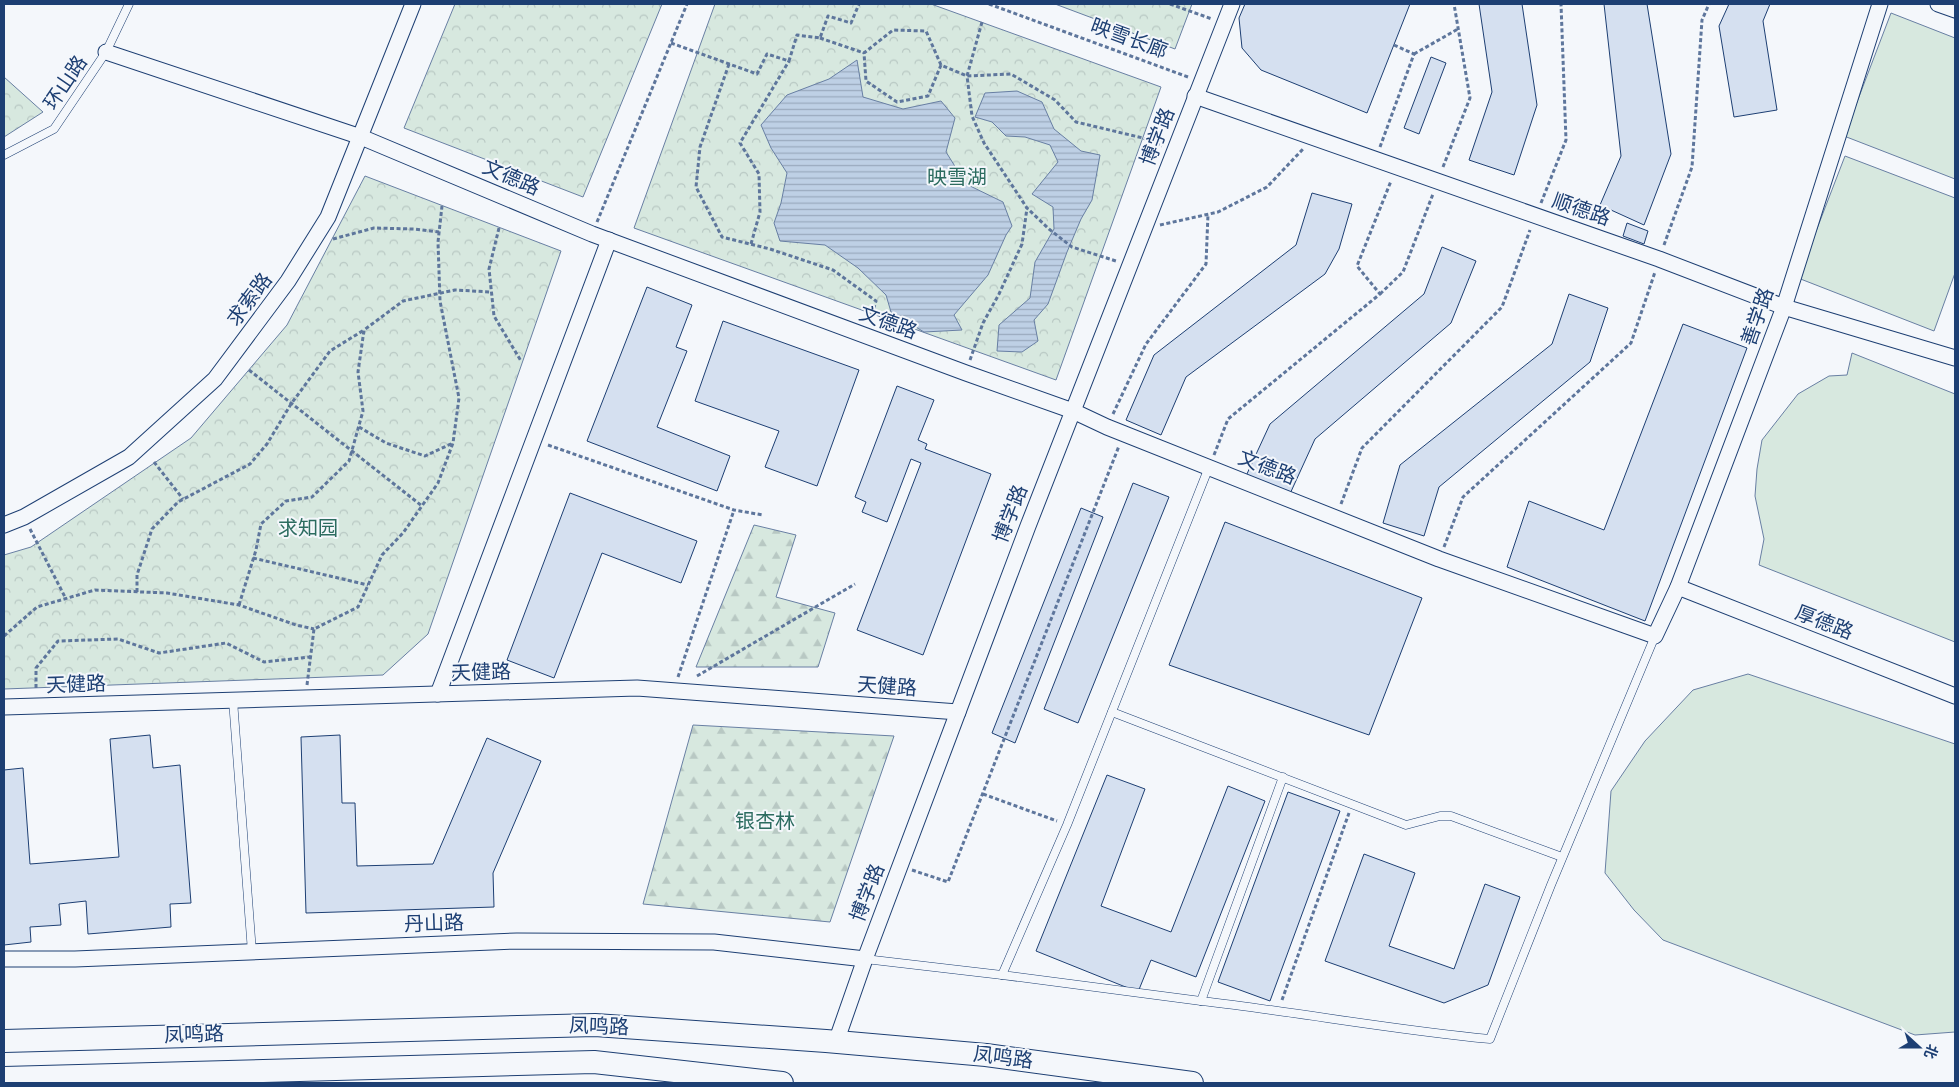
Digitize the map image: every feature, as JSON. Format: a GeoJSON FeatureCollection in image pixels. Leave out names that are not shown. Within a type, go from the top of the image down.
{"type":"FeatureCollection","features":[{"type":"Feature","properties":{"kind":"main road","name":"凤鸣路"},"geometry":{"type":"LineString","coordinates":[[4,1042],[595,1025],[986,1055],[1192,1083]]}},
{"type":"Feature","properties":{"kind":"main road","name":"凤鸣路"},"geometry":{"type":"LineString","coordinates":[[4,1078],[594,1062],[782,1083]]}},
{"type":"Feature","properties":{"kind":"street","name":"求索路"},"geometry":{"type":"LineString","coordinates":[[4,525],[24,517],[129,456],[215,379],[288,281],[323,225],[361,137],[413,4]]}},
{"type":"Feature","properties":{"kind":"street","name":"博学路"},"geometry":{"type":"LineString","coordinates":[[836,1042],[865,959],[958,712],[1129,265],[1232,4]]}},
{"type":"Feature","properties":{"kind":"street","name":"善学路"},"geometry":{"type":"LineString","coordinates":[[1654,636],[1678,587],[1784,307],[1880,4]]}},
{"type":"Feature","properties":{"kind":"street"},"geometry":{"type":"LineString","coordinates":[[1938,4],[1955,10]]}},
{"type":"Feature","properties":{"kind":"street","name":"文德路"},"geometry":{"type":"LineString","coordinates":[[106,52],[361,137],[592,234],[1073,411],[1107,427],[1439,559],[1654,636]]}},
{"type":"Feature","properties":{"kind":"street","name":"顺德路"},"geometry":{"type":"LineString","coordinates":[[1195,96],[1659,258],[1784,307],[1955,358]]}},
{"type":"Feature","properties":{"kind":"street"},"geometry":{"type":"LineString","coordinates":[[438,694],[609,240]]}},
{"type":"Feature","properties":{"kind":"street","name":"厚德路"},"geometry":{"type":"LineString","coordinates":[[1678,587],[1955,696]]}},
{"type":"Feature","properties":{"kind":"street","name":"天健路"},"geometry":{"type":"LineString","coordinates":[[4,707],[637,688],[958,712]]}},
{"type":"Feature","properties":{"kind":"street","name":"丹山路"},"geometry":{"type":"LineString","coordinates":[[4,959],[252,952],[517,941],[704,942],[865,959]]}},
{"type":"Feature","properties":{"kind":"lane","name":"环山路"},"geometry":{"type":"LineString","coordinates":[[4,154],[54,129],[106,52],[129,4]]}},
{"type":"Feature","properties":{"kind":"lane"},"geometry":{"type":"LineString","coordinates":[[1002,974],[1112,712],[1208,467]]}},
{"type":"Feature","properties":{"kind":"lane"},"geometry":{"type":"LineString","coordinates":[[865,959],[1002,974],[1201,1002],[1278,1010],[1439,1034],[1490,1039],[1562,857],[1654,636]]}},
{"type":"Feature","properties":{"kind":"lane"},"geometry":{"type":"LineString","coordinates":[[233,700],[252,952]]}},
{"type":"Feature","properties":{"kind":"lane"},"geometry":{"type":"LineString","coordinates":[[1112,712],[1406,826],[1440,816],[1451,816],[1562,857]]}},
{"type":"Feature","properties":{"kind":"lane"},"geometry":{"type":"LineString","coordinates":[[1201,1002],[1283,777]]}},
{"type":"Feature","properties":{"kind":"path"},"geometry":{"type":"LineString","coordinates":[[592,234],[687,4]]}},
{"type":"Feature","properties":{"kind":"path"},"geometry":{"type":"LineString","coordinates":[[820,38],[828,16],[851,23],[859,4]]}},
{"type":"Feature","properties":{"kind":"path","name":"映雪长廊"},"geometry":{"type":"LineString","coordinates":[[990,4],[1201,82]]}},
{"type":"Feature","properties":{"kind":"path"},"geometry":{"type":"LineString","coordinates":[[1170,4],[1224,23]]}},
{"type":"Feature","properties":{"kind":"path"},"geometry":{"type":"LineString","coordinates":[[1208,467],[1228,420],[1380,294],[1403,272],[1470,98],[1454,4]]}},
{"type":"Feature","properties":{"kind":"path"},"geometry":{"type":"LineString","coordinates":[[1336,517],[1362,448],[1502,307],[1566,140],[1561,4]]}},
{"type":"Feature","properties":{"kind":"path"},"geometry":{"type":"LineString","coordinates":[[1439,559],[1463,497],[1630,343],[1692,167],[1702,20],[1709,4]]}},
{"type":"Feature","properties":{"kind":"path"},"geometry":{"type":"LineString","coordinates":[[982,22],[967,76],[972,116],[984,143],[1027,208],[1049,229],[1072,247],[1129,265]]}},
{"type":"Feature","properties":{"kind":"path"},"geometry":{"type":"LineString","coordinates":[[1375,159],[1414,54],[1458,28]]}},
{"type":"Feature","properties":{"kind":"path"},"geometry":{"type":"LineString","coordinates":[[864,53],[893,30],[926,31],[941,65],[967,76],[1011,74],[1055,100],[1076,122],[1143,138],[1174,150]]}},
{"type":"Feature","properties":{"kind":"path"},"geometry":{"type":"LineString","coordinates":[[750,244],[760,212],[759,174],[740,143],[789,61],[797,35],[820,38],[864,53]]}},
{"type":"Feature","properties":{"kind":"path"},"geometry":{"type":"LineString","coordinates":[[671,43],[758,74],[767,54],[789,61]]}},
{"type":"Feature","properties":{"kind":"path"},"geometry":{"type":"LineString","coordinates":[[1394,44],[1414,54]]}},
{"type":"Feature","properties":{"kind":"path"},"geometry":{"type":"LineString","coordinates":[[864,53],[866,81],[896,102],[928,96],[941,65]]}},
{"type":"Feature","properties":{"kind":"path"},"geometry":{"type":"LineString","coordinates":[[729,64],[700,146],[696,187],[722,237],[833,270],[876,301],[864,335]]}},
{"type":"Feature","properties":{"kind":"path"},"geometry":{"type":"LineString","coordinates":[[1144,228],[1218,212],[1267,188],[1314,138]]}},
{"type":"Feature","properties":{"kind":"path"},"geometry":{"type":"LineString","coordinates":[[1380,294],[1357,266],[1396,167]]}},
{"type":"Feature","properties":{"kind":"path"},"geometry":{"type":"LineString","coordinates":[[4,636],[37,607],[95,590],[167,593],[239,605],[296,625],[314,629],[358,608],[382,555],[403,533],[438,483],[453,443],[459,398],[440,293],[439,232],[442,206]]}},
{"type":"Feature","properties":{"kind":"path"},"geometry":{"type":"LineString","coordinates":[[966,373],[983,323],[999,294],[1022,244],[1027,208]]}},
{"type":"Feature","properties":{"kind":"path"},"geometry":{"type":"LineString","coordinates":[[1107,427],[1146,344],[1206,264],[1208,214]]}},
{"type":"Feature","properties":{"kind":"path"},"geometry":{"type":"LineString","coordinates":[[332,240],[374,228],[439,232]]}},
{"type":"Feature","properties":{"kind":"path"},"geometry":{"type":"LineString","coordinates":[[499,228],[489,269],[494,316],[521,361]]}},
{"type":"Feature","properties":{"kind":"path"},"geometry":{"type":"LineString","coordinates":[[137,592],[137,575],[152,529],[178,502],[250,464],[267,444],[291,404],[330,351],[364,330],[403,302],[455,290],[491,292]]}},
{"type":"Feature","properties":{"kind":"path"},"geometry":{"type":"LineString","coordinates":[[239,605],[261,524],[286,501],[312,497],[350,460],[363,411],[358,372],[364,330]]}},
{"type":"Feature","properties":{"kind":"path"},"geometry":{"type":"LineString","coordinates":[[248,370],[422,506]]}},
{"type":"Feature","properties":{"kind":"path"},"geometry":{"type":"LineString","coordinates":[[359,427],[386,443],[425,456],[453,443]]}},
{"type":"Feature","properties":{"kind":"path"},"geometry":{"type":"LineString","coordinates":[[900,866],[948,882],[1124,433]]}},
{"type":"Feature","properties":{"kind":"path"},"geometry":{"type":"LineString","coordinates":[[534,440],[734,510],[763,514]]}},
{"type":"Feature","properties":{"kind":"path"},"geometry":{"type":"LineString","coordinates":[[154,462],[183,500]]}},
{"type":"Feature","properties":{"kind":"path"},"geometry":{"type":"LineString","coordinates":[[673,691],[734,510]]}},
{"type":"Feature","properties":{"kind":"path"},"geometry":{"type":"LineString","coordinates":[[24,517],[66,599]]}},
{"type":"Feature","properties":{"kind":"path"},"geometry":{"type":"LineString","coordinates":[[253,558],[368,585]]}},
{"type":"Feature","properties":{"kind":"path"},"geometry":{"type":"LineString","coordinates":[[673,691],[855,584]]}},
{"type":"Feature","properties":{"kind":"path"},"geometry":{"type":"LineString","coordinates":[[307,698],[314,629]]}},
{"type":"Feature","properties":{"kind":"path"},"geometry":{"type":"LineString","coordinates":[[36,688],[36,668],[58,641],[118,639],[159,653],[226,643],[264,662],[310,657]]}},
{"type":"Feature","properties":{"kind":"path"},"geometry":{"type":"LineString","coordinates":[[983,794],[1066,825]]}},
{"type":"Feature","properties":{"kind":"path"},"geometry":{"type":"LineString","coordinates":[[1278,1010],[1344,833],[1352,804]]}},
{"type":"Feature","properties":{"kind":"green space"},"geometry":{"type":"Polygon","coordinates":[[[455,4],[662,4],[583,197],[404,128],[455,4]]]}},
{"type":"Feature","properties":{"kind":"green space","name":"映雪湖"},"geometry":{"type":"Polygon","coordinates":[[[715,4],[931,4],[1161,87],[1056,380],[634,228],[715,4]]]}},
{"type":"Feature","properties":{"kind":"green space"},"geometry":{"type":"Polygon","coordinates":[[[1055,4],[1192,4],[1175,49],[1055,4]]]}},
{"type":"Feature","properties":{"kind":"green space"},"geometry":{"type":"Polygon","coordinates":[[[1891,13],[1955,38],[1955,179],[1844,136],[1891,13]]]}},
{"type":"Feature","properties":{"kind":"green space"},"geometry":{"type":"Polygon","coordinates":[[[4,77],[43,112],[4,137],[4,77]]]}},
{"type":"Feature","properties":{"kind":"green space"},"geometry":{"type":"Polygon","coordinates":[[[1845,156],[1955,198],[1955,273],[1934,331],[1798,278],[1845,156]]]}},
{"type":"Feature","properties":{"kind":"green space","name":"求知园"},"geometry":{"type":"Polygon","coordinates":[[[365,176],[561,251],[428,634],[383,675],[4,689],[4,555],[31,547],[191,438],[287,325],[365,176]]]}},
{"type":"Feature","properties":{"kind":"green space"},"geometry":{"type":"Polygon","coordinates":[[[1852,353],[1955,394],[1955,642],[1759,565],[1764,539],[1755,496],[1762,440],[1798,394],[1829,376],[1847,375],[1852,353]]]}},
{"type":"Feature","properties":{"kind":"green space"},"geometry":{"type":"Polygon","coordinates":[[[754,525],[796,535],[776,597],[835,613],[818,667],[696,667],[754,525]]]}},
{"type":"Feature","properties":{"kind":"green space"},"geometry":{"type":"Polygon","coordinates":[[[1748,674],[1955,744],[1955,1032],[1915,1035],[1663,940],[1634,910],[1605,873],[1611,791],[1645,741],[1693,690],[1748,674]]]}},
{"type":"Feature","properties":{"kind":"green space","name":"银杏林"},"geometry":{"type":"Polygon","coordinates":[[[693,725],[894,736],[830,922],[643,904],[693,725]]]}},
{"type":"Feature","properties":{"kind":"water"},"geometry":{"type":"Polygon","coordinates":[[[857,60],[863,97],[903,109],[941,101],[955,118],[946,152],[966,184],[1003,202],[1012,226],[988,275],[954,315],[962,330],[924,332],[891,312],[886,295],[858,268],[825,245],[780,241],[774,223],[781,203],[787,173],[771,148],[761,125],[787,95],[829,79],[857,60]]]}},
{"type":"Feature","properties":{"kind":"water"},"geometry":{"type":"Polygon","coordinates":[[[1017,91],[1042,102],[1054,129],[1081,151],[1100,155],[1092,200],[1081,219],[1067,252],[1048,304],[1034,320],[1038,341],[1022,352],[997,351],[999,325],[1030,298],[1035,262],[1054,229],[1053,207],[1032,194],[1058,162],[1050,145],[1025,137],[1006,136],[992,122],[975,117],[985,93],[1017,91]]]}},
{"type":"Feature","properties":{"kind":"building"},"geometry":{"type":"Polygon","coordinates":[[[1245,4],[1410,4],[1367,113],[1261,70],[1242,48],[1239,18],[1245,4]]]}},
{"type":"Feature","properties":{"kind":"building"},"geometry":{"type":"Polygon","coordinates":[[[1479,4],[1522,4],[1537,105],[1514,175],[1469,160],[1492,92],[1479,4]]]}},
{"type":"Feature","properties":{"kind":"building"},"geometry":{"type":"Polygon","coordinates":[[[1604,4],[1647,4],[1671,154],[1644,225],[1600,205],[1621,156],[1604,4]]]}},
{"type":"Feature","properties":{"kind":"building"},"geometry":{"type":"Polygon","coordinates":[[[1729,4],[1770,4],[1763,21],[1777,110],[1734,117],[1719,26],[1729,4]]]}},
{"type":"Feature","properties":{"kind":"building"},"geometry":{"type":"Polygon","coordinates":[[[1431,57],[1446,63],[1419,134],[1404,128],[1431,57]]]}},
{"type":"Feature","properties":{"kind":"building"},"geometry":{"type":"Polygon","coordinates":[[[1312,193],[1352,204],[1339,249],[1325,274],[1186,377],[1161,435],[1126,420],[1154,355],[1296,245],[1312,193]]]}},
{"type":"Feature","properties":{"kind":"building"},"geometry":{"type":"Polygon","coordinates":[[[1627,223],[1648,231],[1644,244],[1623,236],[1627,223]]]}},
{"type":"Feature","properties":{"kind":"building"},"geometry":{"type":"Polygon","coordinates":[[[1442,247],[1476,261],[1451,323],[1315,439],[1289,496],[1246,476],[1270,424],[1424,294],[1442,247]]]}},
{"type":"Feature","properties":{"kind":"building"},"geometry":{"type":"Polygon","coordinates":[[[647,287],[692,305],[676,347],[687,351],[657,427],[730,456],[717,491],[587,441],[647,287]]]}},
{"type":"Feature","properties":{"kind":"building"},"geometry":{"type":"Polygon","coordinates":[[[1569,294],[1608,308],[1590,362],[1439,487],[1424,536],[1383,523],[1400,465],[1552,344],[1569,294]]]}},
{"type":"Feature","properties":{"kind":"building"},"geometry":{"type":"Polygon","coordinates":[[[723,321],[859,370],[817,486],[765,467],[779,431],[695,401],[723,321]]]}},
{"type":"Feature","properties":{"kind":"building"},"geometry":{"type":"Polygon","coordinates":[[[1683,324],[1747,348],[1645,621],[1507,567],[1529,501],[1604,530],[1683,324]]]}},
{"type":"Feature","properties":{"kind":"building"},"geometry":{"type":"Polygon","coordinates":[[[897,386],[934,400],[918,440],[927,444],[925,449],[991,474],[923,655],[857,630],[921,463],[911,459],[887,522],[862,512],[866,502],[855,497],[897,386]]]}},
{"type":"Feature","properties":{"kind":"building"},"geometry":{"type":"Polygon","coordinates":[[[1133,483],[1169,497],[1078,723],[1044,709],[1133,483]]]}},
{"type":"Feature","properties":{"kind":"building"},"geometry":{"type":"Polygon","coordinates":[[[570,493],[697,541],[681,583],[602,553],[554,678],[507,660],[570,493]]]}},
{"type":"Feature","properties":{"kind":"building"},"geometry":{"type":"Polygon","coordinates":[[[1081,508],[1103,517],[1015,743],[992,733],[1081,508]]]}},
{"type":"Feature","properties":{"kind":"building"},"geometry":{"type":"Polygon","coordinates":[[[1225,522],[1422,598],[1369,735],[1169,665],[1225,522]]]}},
{"type":"Feature","properties":{"kind":"building"},"geometry":{"type":"Polygon","coordinates":[[[150,735],[153,768],[180,765],[191,903],[170,904],[171,927],[88,934],[86,901],[59,904],[61,925],[30,927],[31,942],[4,945],[4,770],[23,768],[30,864],[119,857],[110,739],[150,735]]]}},
{"type":"Feature","properties":{"kind":"building"},"geometry":{"type":"Polygon","coordinates":[[[340,735],[342,803],[355,803],[357,866],[433,864],[487,738],[541,761],[493,873],[494,907],[306,913],[301,737],[340,735]]]}},
{"type":"Feature","properties":{"kind":"building"},"geometry":{"type":"Polygon","coordinates":[[[1107,775],[1145,789],[1101,906],[1171,932],[1228,786],[1265,801],[1196,977],[1151,960],[1138,992],[1036,951],[1107,775]]]}},
{"type":"Feature","properties":{"kind":"building"},"geometry":{"type":"Polygon","coordinates":[[[1288,792],[1340,811],[1270,1001],[1218,982],[1288,792]]]}},
{"type":"Feature","properties":{"kind":"building"},"geometry":{"type":"Polygon","coordinates":[[[1364,854],[1415,873],[1389,946],[1454,969],[1485,884],[1520,897],[1488,985],[1444,1003],[1325,961],[1364,854]]]}}]}
